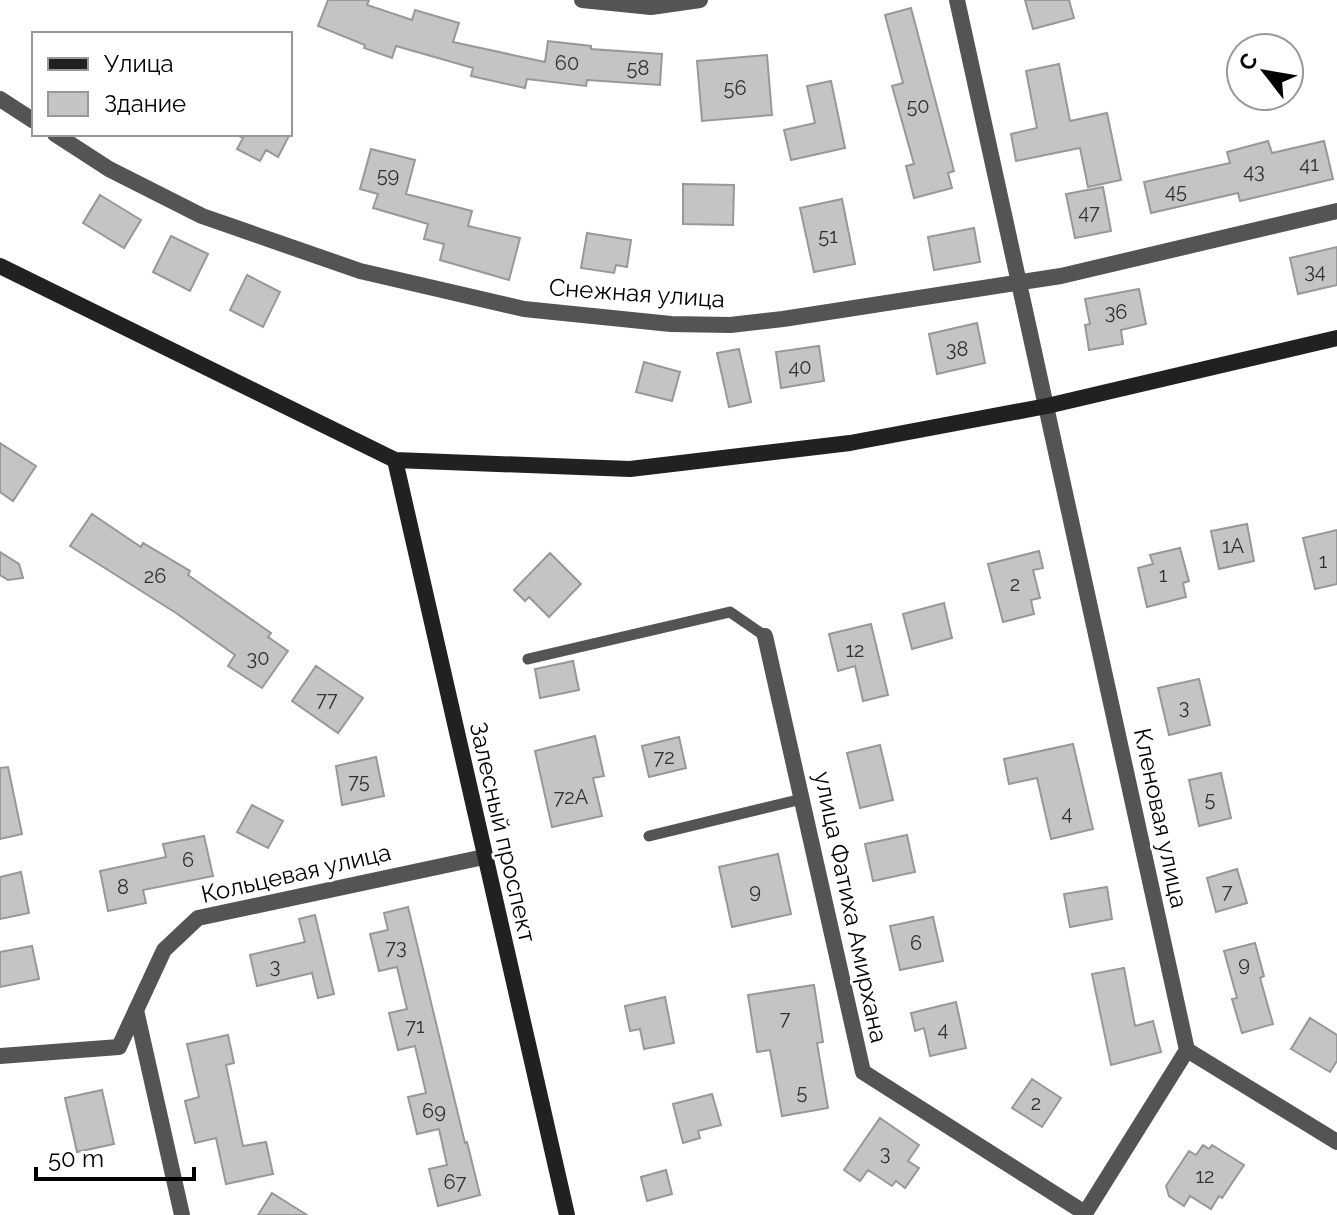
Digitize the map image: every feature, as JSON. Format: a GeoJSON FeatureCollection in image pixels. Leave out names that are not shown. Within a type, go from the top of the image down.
{"type":"FeatureCollection","features":[{"type":"Feature","properties":{"kind":"main road"},"geometry":{"type":"LineString","coordinates":[[0,266],[395,460],[630,469],[850,443],[1047,406],[1337,340]]}},
{"type":"Feature","properties":{"kind":"main road","name":"Залесный проспект"},"geometry":{"type":"LineString","coordinates":[[395,460],[567,1215]]}},
{"type":"Feature","properties":{"kind":"street"},"geometry":{"type":"LineString","coordinates":[[582,0],[651,7],[700,0]]}},
{"type":"Feature","properties":{"kind":"street","name":"Кленовая улица"},"geometry":{"type":"LineString","coordinates":[[957,0],[1187,1050]]}},
{"type":"Feature","properties":{"kind":"street"},"geometry":{"type":"LineString","coordinates":[[0,99],[32,120]]}},
{"type":"Feature","properties":{"kind":"street","name":"Снежная улица"},"geometry":{"type":"LineString","coordinates":[[58,136],[109,169],[202,216],[360,271],[524,309],[671,324],[730,325],[783,319],[1020,283],[1337,211]]}},
{"type":"Feature","properties":{"kind":"street","name":"улица Фатиха Амирхана"},"geometry":{"type":"LineString","coordinates":[[765,636],[863,1072],[1084,1214]]}},
{"type":"Feature","properties":{"kind":"street","name":"Кольцевая улица"},"geometry":{"type":"LineString","coordinates":[[0,1056],[119,1047],[164,950],[198,918],[484,857]]}},
{"type":"Feature","properties":{"kind":"street"},"geometry":{"type":"LineString","coordinates":[[136,1010],[182,1215]]}},
{"type":"Feature","properties":{"kind":"street"},"geometry":{"type":"LineString","coordinates":[[1084,1214],[1187,1050],[1337,1142]]}},
{"type":"Feature","properties":{"kind":"lane"},"geometry":{"type":"LineString","coordinates":[[528,659],[730,612],[765,636]]}},
{"type":"Feature","properties":{"kind":"lane"},"geometry":{"type":"LineString","coordinates":[[649,836],[802,799]]}},
{"type":"Feature","properties":{"kind":"building"},"geometry":{"type":"Polygon","coordinates":[[[328,0],[369,0],[367,5],[412,20],[415,10],[459,23],[453,42],[545,62],[548,41],[591,46],[591,49],[662,54],[660,85],[587,80],[586,86],[527,79],[525,88],[471,76],[473,68],[396,46],[392,58],[318,26],[328,0]]]}},
{"type":"Feature","properties":{"kind":"building"},"geometry":{"type":"Polygon","coordinates":[[[1025,0],[1069,0],[1074,18],[1033,29],[1025,0]]]}},
{"type":"Feature","properties":{"kind":"building"},"geometry":{"type":"Polygon","coordinates":[[[911,8],[954,171],[948,173],[952,188],[914,198],[906,166],[914,164],[892,86],[903,83],[885,15],[911,8]]]}},
{"type":"Feature","properties":{"kind":"building"},"geometry":{"type":"Polygon","coordinates":[[[767,55],[772,115],[702,121],[697,61],[767,55]]]}},
{"type":"Feature","properties":{"kind":"building"},"geometry":{"type":"Polygon","coordinates":[[[1059,64],[1070,121],[1107,113],[1121,180],[1088,187],[1080,148],[1016,161],[1011,134],[1037,128],[1026,71],[1059,64]]]}},
{"type":"Feature","properties":{"kind":"building"},"geometry":{"type":"Polygon","coordinates":[[[831,81],[845,148],[791,160],[784,130],[815,123],[807,86],[831,81]]]}},
{"type":"Feature","properties":{"kind":"building"},"geometry":{"type":"Polygon","coordinates":[[[239,136],[289,136],[278,157],[266,150],[260,161],[237,149],[243,138],[239,136]]]}},
{"type":"Feature","properties":{"kind":"building"},"geometry":{"type":"Polygon","coordinates":[[[1268,141],[1272,153],[1324,141],[1333,179],[1240,201],[1238,193],[1151,213],[1144,182],[1230,163],[1227,152],[1268,141]]]}},
{"type":"Feature","properties":{"kind":"building"},"geometry":{"type":"Polygon","coordinates":[[[371,149],[415,160],[406,194],[472,211],[468,226],[520,238],[509,280],[440,260],[444,244],[424,239],[428,224],[373,208],[378,194],[360,189],[371,149]]]}},
{"type":"Feature","properties":{"kind":"building"},"geometry":{"type":"Polygon","coordinates":[[[683,184],[734,185],[733,225],[683,224],[683,184]]]}},
{"type":"Feature","properties":{"kind":"building"},"geometry":{"type":"Polygon","coordinates":[[[1103,187],[1111,231],[1075,238],[1066,194],[1103,187]]]}},
{"type":"Feature","properties":{"kind":"building"},"geometry":{"type":"Polygon","coordinates":[[[100,195],[141,220],[124,248],[83,223],[100,195]]]}},
{"type":"Feature","properties":{"kind":"building"},"geometry":{"type":"Polygon","coordinates":[[[842,199],[855,264],[814,272],[800,208],[842,199]]]}},
{"type":"Feature","properties":{"kind":"building"},"geometry":{"type":"Polygon","coordinates":[[[974,228],[980,262],[934,270],[928,237],[974,228]]]}},
{"type":"Feature","properties":{"kind":"building"},"geometry":{"type":"Polygon","coordinates":[[[587,233],[631,240],[627,267],[616,265],[614,273],[581,268],[587,233]]]}},
{"type":"Feature","properties":{"kind":"building"},"geometry":{"type":"Polygon","coordinates":[[[171,236],[208,254],[190,291],[153,272],[171,236]]]}},
{"type":"Feature","properties":{"kind":"building"},"geometry":{"type":"Polygon","coordinates":[[[1337,247],[1337,285],[1298,294],[1290,258],[1337,247]]]}},
{"type":"Feature","properties":{"kind":"building"},"geometry":{"type":"Polygon","coordinates":[[[247,275],[280,292],[263,327],[230,310],[247,275]]]}},
{"type":"Feature","properties":{"kind":"building"},"geometry":{"type":"Polygon","coordinates":[[[1139,289],[1146,324],[1121,330],[1123,344],[1089,350],[1085,325],[1090,324],[1085,299],[1139,289]]]}},
{"type":"Feature","properties":{"kind":"building"},"geometry":{"type":"Polygon","coordinates":[[[977,323],[985,363],[937,374],[929,334],[977,323]]]}},
{"type":"Feature","properties":{"kind":"building"},"geometry":{"type":"Polygon","coordinates":[[[819,346],[824,381],[781,388],[776,352],[819,346]]]}},
{"type":"Feature","properties":{"kind":"building"},"geometry":{"type":"Polygon","coordinates":[[[739,349],[751,402],[729,407],[717,353],[739,349]]]}},
{"type":"Feature","properties":{"kind":"building"},"geometry":{"type":"Polygon","coordinates":[[[644,362],[680,372],[672,401],[636,392],[644,362]]]}},
{"type":"Feature","properties":{"kind":"building"},"geometry":{"type":"Polygon","coordinates":[[[0,443],[36,466],[13,501],[0,492],[0,443]]]}},
{"type":"Feature","properties":{"kind":"building"},"geometry":{"type":"Polygon","coordinates":[[[92,514],[141,547],[143,543],[190,571],[188,575],[271,633],[268,637],[288,651],[262,688],[228,666],[235,655],[176,613],[70,546],[92,514]]]}},
{"type":"Feature","properties":{"kind":"building"},"geometry":{"type":"Polygon","coordinates":[[[1247,524],[1254,561],[1219,569],[1211,531],[1247,524]]]}},
{"type":"Feature","properties":{"kind":"building"},"geometry":{"type":"Polygon","coordinates":[[[1337,530],[1337,584],[1315,589],[1303,538],[1337,530]]]}},
{"type":"Feature","properties":{"kind":"building"},"geometry":{"type":"Polygon","coordinates":[[[1180,548],[1189,581],[1183,583],[1186,597],[1147,607],[1138,568],[1153,564],[1150,555],[1180,548]]]}},
{"type":"Feature","properties":{"kind":"building"},"geometry":{"type":"Polygon","coordinates":[[[1039,551],[1043,568],[1033,570],[1040,598],[1031,600],[1034,614],[1003,622],[988,564],[1039,551]]]}},
{"type":"Feature","properties":{"kind":"building"},"geometry":{"type":"Polygon","coordinates":[[[0,552],[19,564],[23,578],[8,580],[0,575],[0,552]]]}},
{"type":"Feature","properties":{"kind":"building"},"geometry":{"type":"Polygon","coordinates":[[[550,553],[581,584],[549,617],[529,597],[525,601],[514,590],[550,553]]]}},
{"type":"Feature","properties":{"kind":"building"},"geometry":{"type":"Polygon","coordinates":[[[944,603],[952,638],[912,649],[903,614],[944,603]]]}},
{"type":"Feature","properties":{"kind":"building"},"geometry":{"type":"Polygon","coordinates":[[[871,624],[888,695],[863,701],[855,666],[838,671],[829,634],[871,624]]]}},
{"type":"Feature","properties":{"kind":"building"},"geometry":{"type":"Polygon","coordinates":[[[573,661],[579,690],[540,698],[535,669],[573,661]]]}},
{"type":"Feature","properties":{"kind":"building"},"geometry":{"type":"Polygon","coordinates":[[[316,666],[363,698],[338,733],[292,701],[316,666]]]}},
{"type":"Feature","properties":{"kind":"building"},"geometry":{"type":"Polygon","coordinates":[[[1199,679],[1210,725],[1169,735],[1158,688],[1199,679]]]}},
{"type":"Feature","properties":{"kind":"building"},"geometry":{"type":"Polygon","coordinates":[[[595,736],[604,776],[593,778],[602,816],[552,827],[535,751],[595,736]]]}},
{"type":"Feature","properties":{"kind":"building"},"geometry":{"type":"Polygon","coordinates":[[[679,737],[686,768],[649,777],[642,746],[679,737]]]}},
{"type":"Feature","properties":{"kind":"building"},"geometry":{"type":"Polygon","coordinates":[[[1073,744],[1093,829],[1051,839],[1037,778],[1009,784],[1004,759],[1073,744]]]}},
{"type":"Feature","properties":{"kind":"building"},"geometry":{"type":"Polygon","coordinates":[[[880,745],[893,800],[860,808],[847,753],[880,745]]]}},
{"type":"Feature","properties":{"kind":"building"},"geometry":{"type":"Polygon","coordinates":[[[376,757],[384,796],[342,805],[336,766],[376,757]]]}},
{"type":"Feature","properties":{"kind":"building"},"geometry":{"type":"Polygon","coordinates":[[[8,767],[22,834],[0,839],[0,768],[8,767]]]}},
{"type":"Feature","properties":{"kind":"building"},"geometry":{"type":"Polygon","coordinates":[[[1221,773],[1231,818],[1199,826],[1189,780],[1221,773]]]}},
{"type":"Feature","properties":{"kind":"building"},"geometry":{"type":"Polygon","coordinates":[[[252,805],[283,821],[268,848],[237,832],[252,805]]]}},
{"type":"Feature","properties":{"kind":"building"},"geometry":{"type":"Polygon","coordinates":[[[907,835],[915,872],[873,881],[865,844],[907,835]]]}},
{"type":"Feature","properties":{"kind":"building"},"geometry":{"type":"Polygon","coordinates":[[[204,836],[213,876],[143,890],[146,903],[108,911],[100,871],[166,857],[163,844],[204,836]]]}},
{"type":"Feature","properties":{"kind":"building"},"geometry":{"type":"Polygon","coordinates":[[[778,854],[791,914],[732,927],[719,867],[778,854]]]}},
{"type":"Feature","properties":{"kind":"building"},"geometry":{"type":"Polygon","coordinates":[[[1237,869],[1247,903],[1216,912],[1207,878],[1237,869]]]}},
{"type":"Feature","properties":{"kind":"building"},"geometry":{"type":"Polygon","coordinates":[[[21,872],[29,913],[0,919],[0,877],[21,872]]]}},
{"type":"Feature","properties":{"kind":"building"},"geometry":{"type":"Polygon","coordinates":[[[1107,887],[1112,919],[1070,927],[1064,894],[1107,887]]]}},
{"type":"Feature","properties":{"kind":"building"},"geometry":{"type":"Polygon","coordinates":[[[408,907],[480,1195],[438,1206],[429,1169],[447,1165],[439,1129],[417,1134],[408,1097],[426,1093],[415,1046],[398,1050],[389,1013],[407,1009],[397,967],[379,971],[370,934],[388,930],[384,913],[408,907]]]}},
{"type":"Feature","properties":{"kind":"building"},"geometry":{"type":"Polygon","coordinates":[[[315,915],[334,994],[318,998],[312,973],[257,986],[250,955],[305,942],[299,919],[315,915]]]}},
{"type":"Feature","properties":{"kind":"building"},"geometry":{"type":"Polygon","coordinates":[[[933,917],[943,961],[900,970],[890,926],[933,917]]]}},
{"type":"Feature","properties":{"kind":"building"},"geometry":{"type":"Polygon","coordinates":[[[1255,943],[1264,976],[1260,978],[1273,1024],[1242,1033],[1232,999],[1237,998],[1224,951],[1255,943]]]}},
{"type":"Feature","properties":{"kind":"building"},"geometry":{"type":"Polygon","coordinates":[[[32,946],[39,979],[0,987],[0,952],[32,946]]]}},
{"type":"Feature","properties":{"kind":"building"},"geometry":{"type":"Polygon","coordinates":[[[1124,968],[1135,1026],[1153,1021],[1161,1052],[1111,1065],[1092,974],[1124,968]]]}},
{"type":"Feature","properties":{"kind":"building"},"geometry":{"type":"Polygon","coordinates":[[[814,985],[823,1042],[817,1043],[828,1108],[782,1116],[770,1050],[757,1052],[748,995],[814,985]]]}},
{"type":"Feature","properties":{"kind":"building"},"geometry":{"type":"Polygon","coordinates":[[[665,997],[674,1043],[644,1049],[640,1029],[630,1031],[625,1006],[665,997]]]}},
{"type":"Feature","properties":{"kind":"building"},"geometry":{"type":"Polygon","coordinates":[[[956,1002],[966,1048],[930,1056],[924,1028],[915,1031],[911,1013],[956,1002]]]}},
{"type":"Feature","properties":{"kind":"building"},"geometry":{"type":"Polygon","coordinates":[[[1310,1018],[1337,1035],[1337,1061],[1330,1072],[1291,1049],[1310,1018]]]}},
{"type":"Feature","properties":{"kind":"building"},"geometry":{"type":"Polygon","coordinates":[[[228,1035],[234,1063],[226,1065],[243,1146],[266,1142],[273,1174],[226,1184],[216,1138],[195,1143],[185,1101],[199,1097],[187,1044],[228,1035]]]}},
{"type":"Feature","properties":{"kind":"building"},"geometry":{"type":"Polygon","coordinates":[[[1032,1079],[1061,1098],[1042,1127],[1012,1108],[1032,1079]]]}},
{"type":"Feature","properties":{"kind":"building"},"geometry":{"type":"Polygon","coordinates":[[[102,1090],[114,1144],[77,1152],[65,1098],[102,1090]]]}},
{"type":"Feature","properties":{"kind":"building"},"geometry":{"type":"Polygon","coordinates":[[[712,1094],[721,1125],[698,1131],[700,1138],[683,1143],[673,1104],[712,1094]]]}},
{"type":"Feature","properties":{"kind":"building"},"geometry":{"type":"Polygon","coordinates":[[[880,1118],[919,1145],[908,1161],[919,1168],[905,1188],[896,1181],[892,1186],[868,1170],[860,1181],[844,1170],[880,1118]]]}},
{"type":"Feature","properties":{"kind":"building"},"geometry":{"type":"Polygon","coordinates":[[[1203,1145],[1209,1149],[1212,1145],[1244,1165],[1211,1209],[1190,1196],[1184,1206],[1169,1196],[1166,1186],[1189,1151],[1196,1155],[1203,1145]]]}},
{"type":"Feature","properties":{"kind":"building"},"geometry":{"type":"Polygon","coordinates":[[[666,1170],[672,1194],[647,1201],[641,1177],[666,1170]]]}},
{"type":"Feature","properties":{"kind":"building"},"geometry":{"type":"Polygon","coordinates":[[[272,1193],[307,1215],[258,1215],[272,1193]]]}}]}
